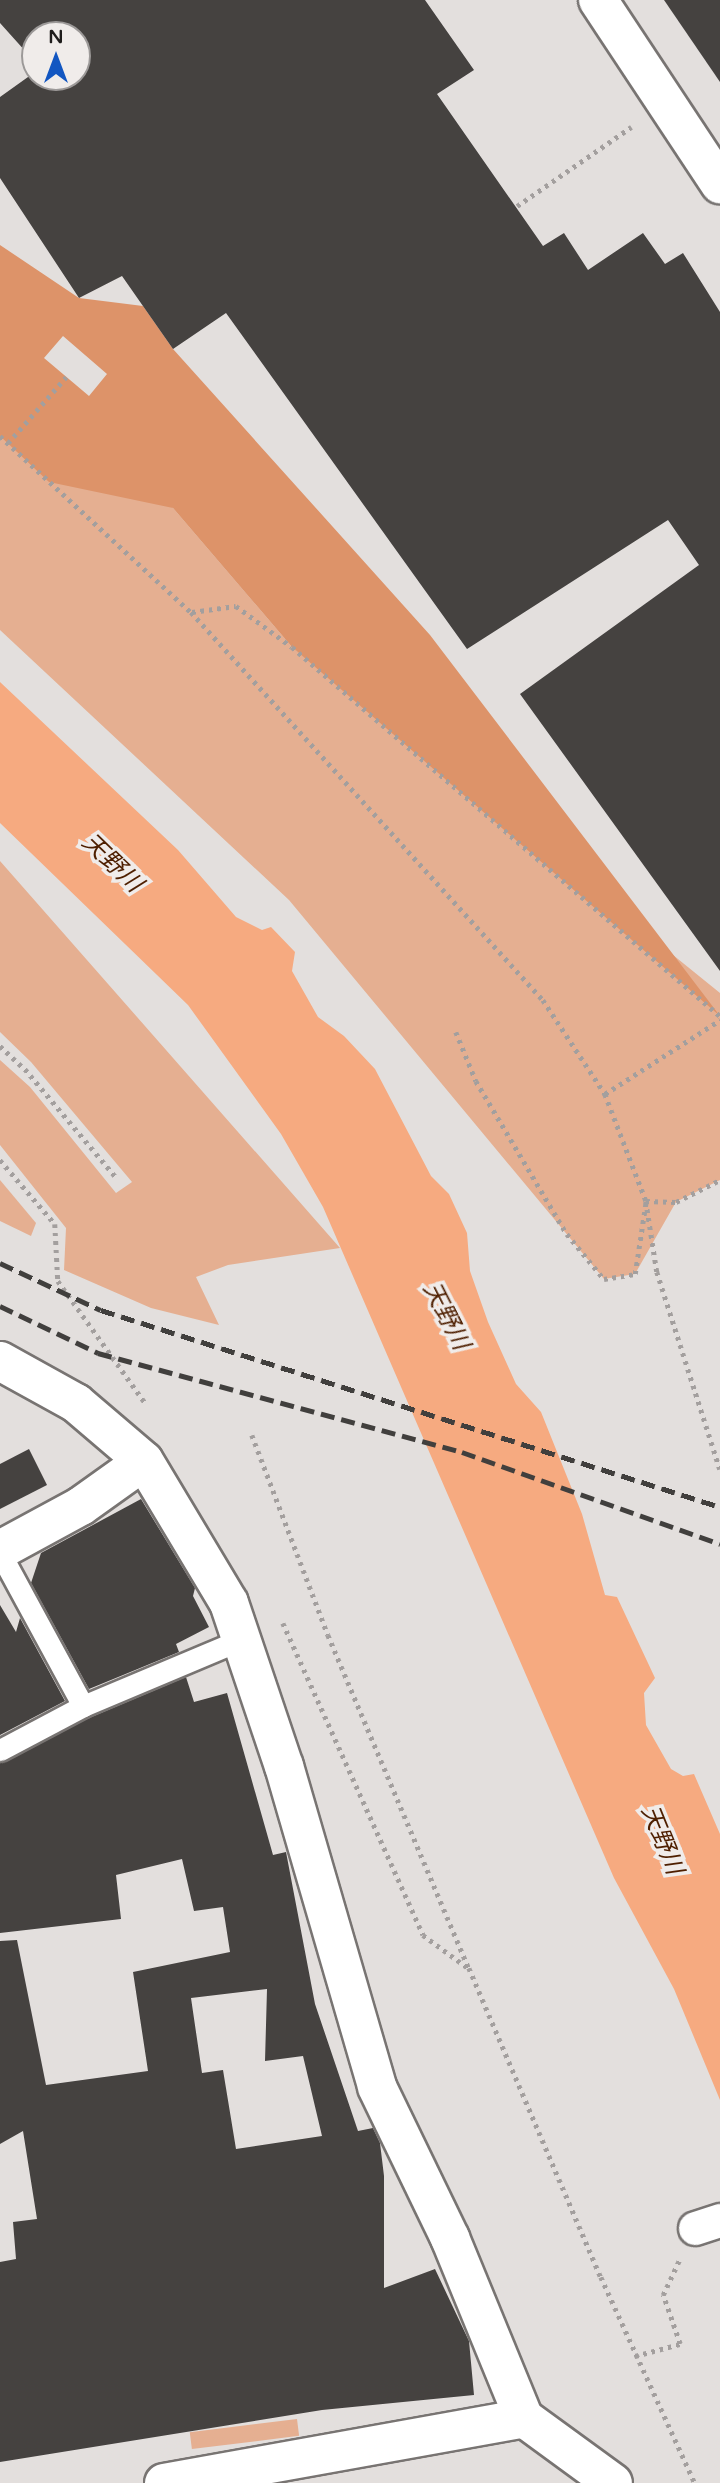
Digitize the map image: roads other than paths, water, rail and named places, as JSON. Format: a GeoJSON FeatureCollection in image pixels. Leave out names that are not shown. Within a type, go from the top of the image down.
{"type":"FeatureCollection","features":[{"type":"Feature","properties":{"kind":"street"},"geometry":{"type":"LineString","coordinates":[[598,0],[717,171]]}},
{"type":"Feature","properties":{"kind":"street"},"geometry":{"type":"LineString","coordinates":[[0,1361],[76,1403],[144,1461],[229,1603],[284,1766],[377,2087],[450,2238],[524,2418],[613,2483]]}},
{"type":"Feature","properties":{"kind":"street"},"geometry":{"type":"LineString","coordinates":[[0,1552],[81,1506],[144,1461]]}},
{"type":"Feature","properties":{"kind":"street"},"geometry":{"type":"LineString","coordinates":[[164,2483],[524,2418]]}},
{"type":"Feature","properties":{"kind":"lane"},"geometry":{"type":"LineString","coordinates":[[0,1552],[83,1706]]}},
{"type":"Feature","properties":{"kind":"lane"},"geometry":{"type":"LineString","coordinates":[[0,1750],[83,1706],[242,1639]]}},
{"type":"Feature","properties":{"kind":"water","name":"天野川"},"geometry":{"type":"Polygon","coordinates":[[[0,682],[178,850],[236,917],[262,930],[271,927],[295,952],[292,971],[318,1017],[344,1036],[375,1069],[431,1176],[449,1194],[467,1233],[470,1271],[488,1322],[516,1384],[541,1412],[582,1514],[605,1595],[617,1597],[655,1678],[644,1693],[646,1725],[671,1769],[683,1776],[694,1774],[720,1834],[720,2100],[674,1989],[614,1878],[323,1207],[281,1134],[188,1005],[0,823],[0,682]]]}},
{"type":"Feature","properties":{"kind":"railway"},"geometry":{"type":"LineString","coordinates":[[0,1263],[101,1310],[720,1507]]}},
{"type":"Feature","properties":{"kind":"railway"},"geometry":{"type":"LineString","coordinates":[[0,1306],[98,1353],[462,1452],[720,1544]]}}]}
